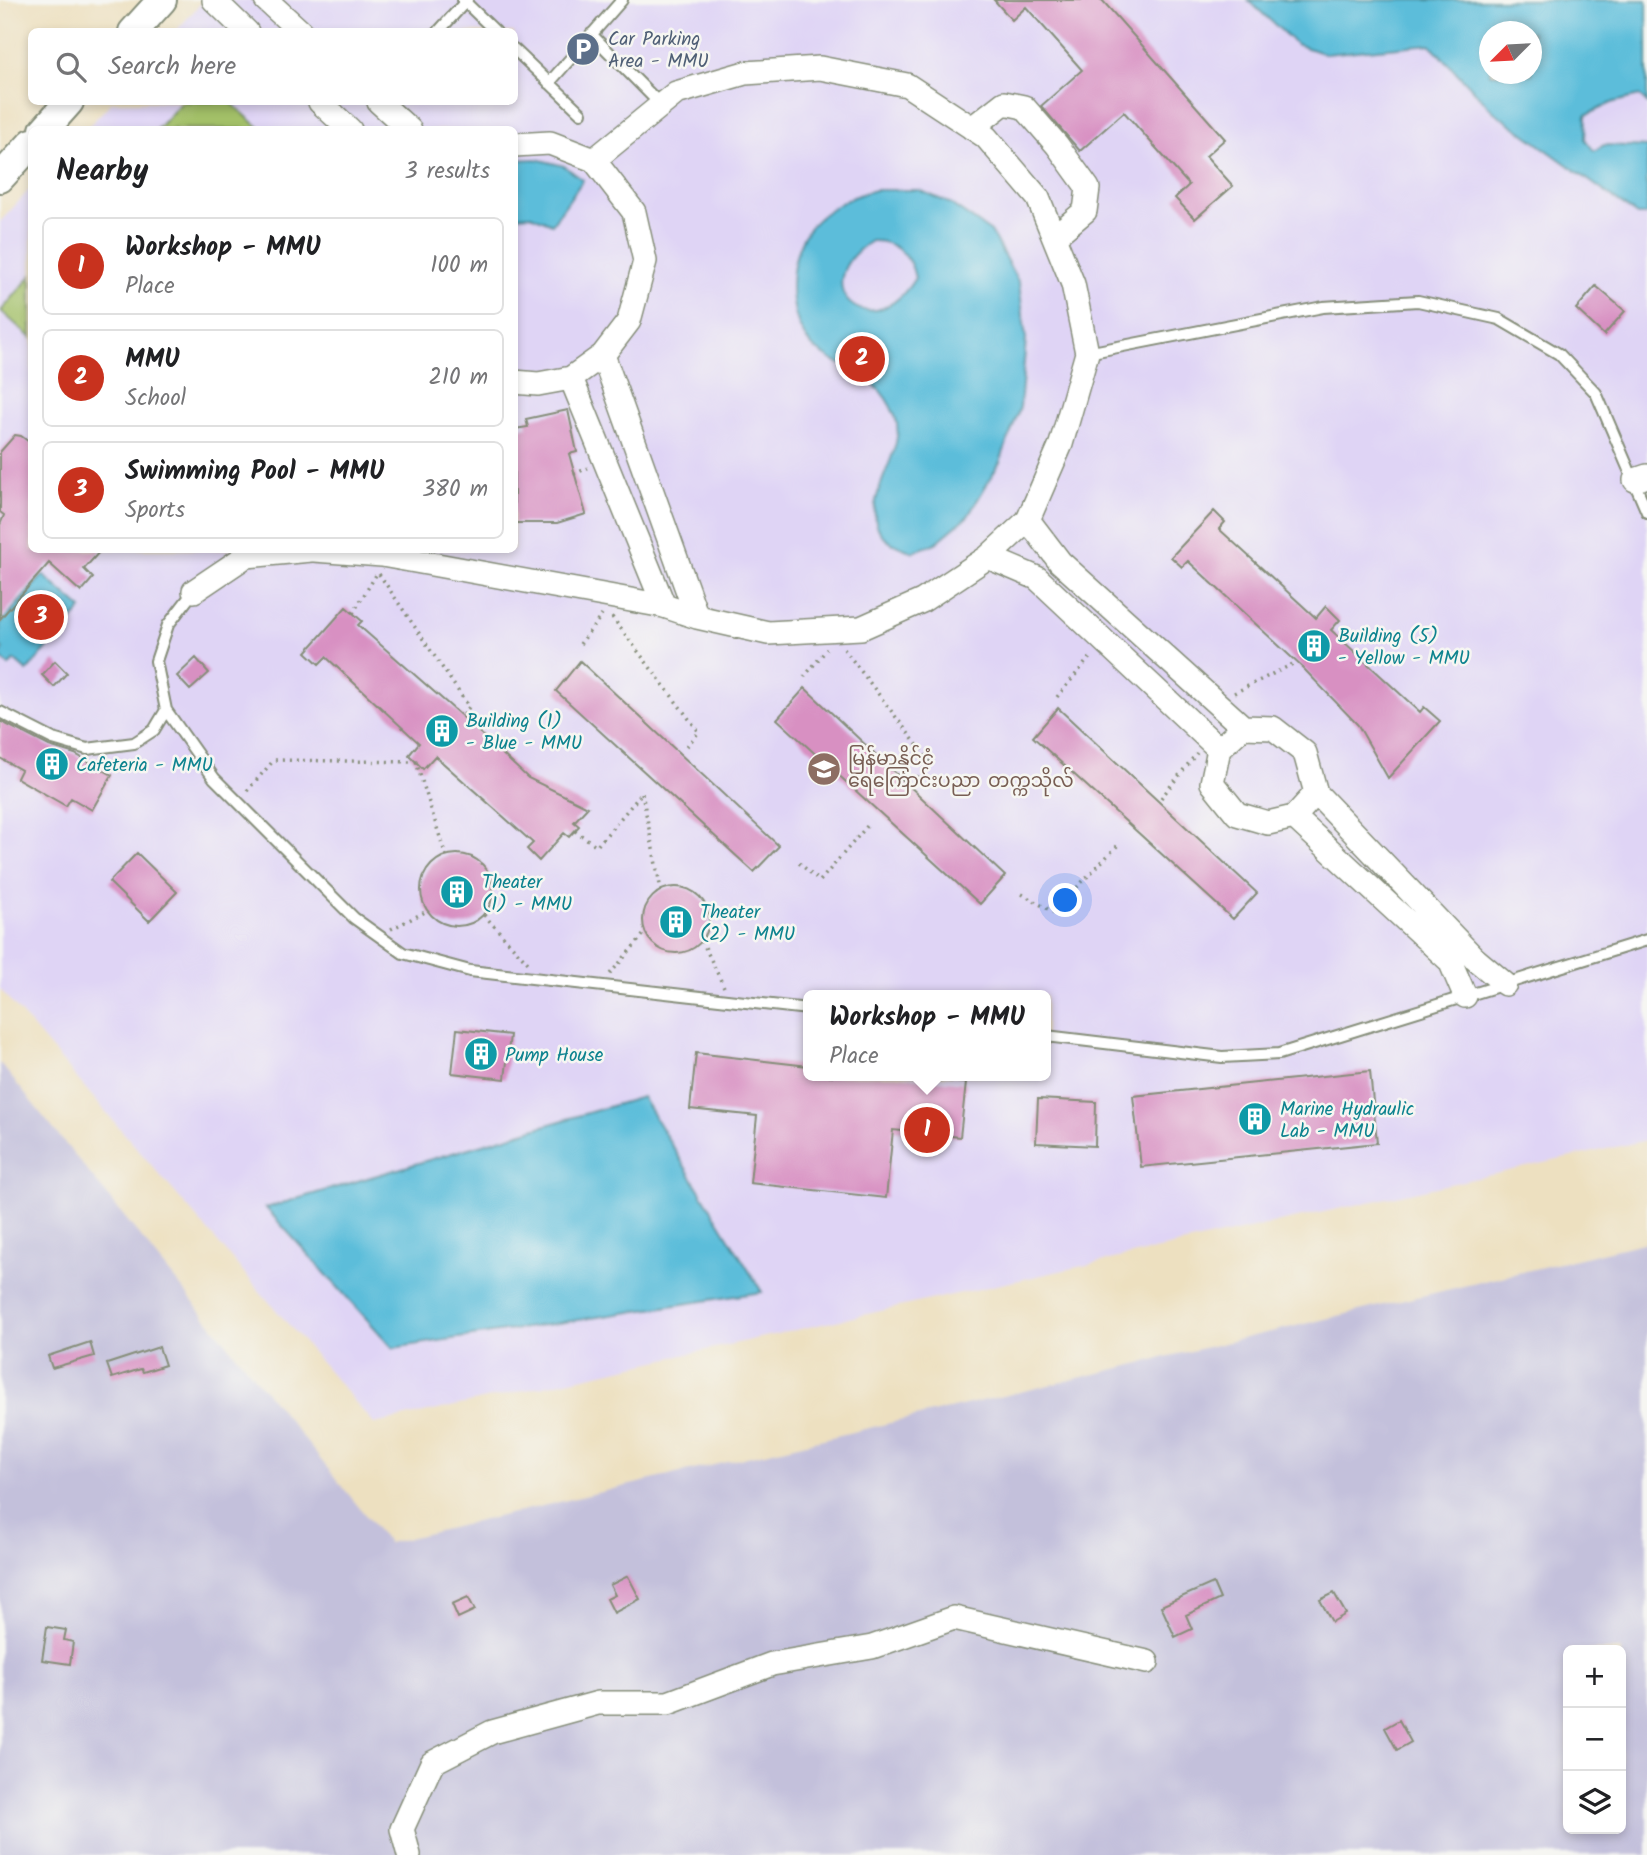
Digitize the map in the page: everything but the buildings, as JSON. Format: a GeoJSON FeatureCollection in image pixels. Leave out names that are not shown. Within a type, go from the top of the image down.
{"type":"FeatureCollection","features":[{"type":"Feature","properties":{"kind":"street"},"geometry":{"type":"LineString","coordinates":[[137,28],[162,0]]}},
{"type":"Feature","properties":{"kind":"street"},"geometry":{"type":"LineString","coordinates":[[214,0],[243,28]]}},
{"type":"Feature","properties":{"kind":"street"},"geometry":{"type":"LineString","coordinates":[[266,0],[297,28]]}},
{"type":"Feature","properties":{"kind":"street"},"geometry":{"type":"LineString","coordinates":[[328,553],[383,564],[664,606],[697,617],[768,633],[841,634],[922,601],[988,557],[1028,520],[1060,444],[1087,353],[1073,284],[1038,198],[986,137],[907,85],[821,68],[745,73],[676,93],[594,160]]}},
{"type":"Feature","properties":{"kind":"street"},"geometry":{"type":"LineString","coordinates":[[972,128],[1004,103],[1024,107],[1056,145],[1088,188],[1085,211],[1054,237]]}},
{"type":"Feature","properties":{"kind":"street"},"geometry":{"type":"LineString","coordinates":[[48,126],[66,105]]}},
{"type":"Feature","properties":{"kind":"street"},"geometry":{"type":"LineString","coordinates":[[323,105],[346,126]]}},
{"type":"Feature","properties":{"kind":"street"},"geometry":{"type":"LineString","coordinates":[[382,105],[406,126]]}},
{"type":"Feature","properties":{"kind":"street"},"geometry":{"type":"LineString","coordinates":[[518,145],[550,143],[594,160],[634,212],[645,261],[629,321],[603,355],[571,378],[538,384],[518,382]]}},
{"type":"Feature","properties":{"kind":"street"},"geometry":{"type":"LineString","coordinates":[[0,177],[28,147]]}},
{"type":"Feature","properties":{"kind":"street"},"geometry":{"type":"LineString","coordinates":[[603,355],[697,617]]}},
{"type":"Feature","properties":{"kind":"street"},"geometry":{"type":"LineString","coordinates":[[571,378],[664,606]]}},
{"type":"Feature","properties":{"kind":"street"},"geometry":{"type":"LineString","coordinates":[[1028,520],[1060,562],[1243,727]]}},
{"type":"Feature","properties":{"kind":"street"},"geometry":{"type":"LineString","coordinates":[[194,591],[246,556],[280,553]]}},
{"type":"Feature","properties":{"kind":"street"},"geometry":{"type":"LineString","coordinates":[[988,557],[1037,578],[1213,744],[1212,783],[1237,814],[1268,823],[1294,817],[1317,793]]}},
{"type":"Feature","properties":{"kind":"street"},"geometry":{"type":"LineString","coordinates":[[1213,744],[1243,727],[1273,727],[1305,753],[1317,793],[1474,958],[1505,984]]}},
{"type":"Feature","properties":{"kind":"street"},"geometry":{"type":"LineString","coordinates":[[1294,817],[1450,961],[1465,996]]}},
{"type":"Feature","properties":{"kind":"street"},"geometry":{"type":"LineString","coordinates":[[409,1855],[402,1829],[432,1763],[492,1732],[598,1703],[668,1703],[772,1664],[872,1647],[954,1618],[1147,1662]]}},
{"type":"Feature","properties":{"kind":"lane"},"geometry":{"type":"LineString","coordinates":[[550,83],[622,0]]}},
{"type":"Feature","properties":{"kind":"lane"},"geometry":{"type":"LineString","coordinates":[[441,28],[465,1],[492,28]]}},
{"type":"Feature","properties":{"kind":"lane"},"geometry":{"type":"LineString","coordinates":[[591,34],[661,105]]}},
{"type":"Feature","properties":{"kind":"lane"},"geometry":{"type":"LineString","coordinates":[[518,54],[581,113]]}},
{"type":"Feature","properties":{"kind":"lane"},"geometry":{"type":"LineString","coordinates":[[1087,353],[1323,307],[1419,301],[1499,318],[1559,354],[1596,393],[1641,478],[1647,512]]}},
{"type":"Feature","properties":{"kind":"lane"},"geometry":{"type":"LineString","coordinates":[[194,591],[168,625],[156,661],[166,710],[214,778],[237,802],[354,918],[403,953],[456,967],[803,1008]]}},
{"type":"Feature","properties":{"kind":"lane"},"geometry":{"type":"LineString","coordinates":[[0,712],[53,739],[87,749],[134,743],[154,730],[166,710]]}},
{"type":"Feature","properties":{"kind":"lane"},"geometry":{"type":"LineString","coordinates":[[1051,1038],[1222,1057],[1279,1054],[1647,940]]}},
{"type":"Feature","properties":{"kind":"path"},"geometry":{"type":"LineString","coordinates":[[353,613],[383,564],[469,707],[463,716]]}},
{"type":"Feature","properties":{"kind":"path"},"geometry":{"type":"LineString","coordinates":[[580,644],[606,610],[699,732],[687,746]]}},
{"type":"Feature","properties":{"kind":"path"},"geometry":{"type":"LineString","coordinates":[[804,677],[841,634],[931,763],[917,778]]}},
{"type":"Feature","properties":{"kind":"path"},"geometry":{"type":"LineString","coordinates":[[1057,697],[1104,641]]}},
{"type":"Feature","properties":{"kind":"path"},"geometry":{"type":"LineString","coordinates":[[1222,708],[1236,692],[1297,662]]}},
{"type":"Feature","properties":{"kind":"path"},"geometry":{"type":"LineString","coordinates":[[1161,798],[1213,744]]}},
{"type":"Feature","properties":{"kind":"path"},"geometry":{"type":"LineString","coordinates":[[237,802],[274,761],[416,762],[446,856]]}},
{"type":"Feature","properties":{"kind":"path"},"geometry":{"type":"LineString","coordinates":[[575,831],[597,846],[642,793],[661,890]]}},
{"type":"Feature","properties":{"kind":"path"},"geometry":{"type":"LineString","coordinates":[[799,863],[820,881],[868,825]]}},
{"type":"Feature","properties":{"kind":"path"},"geometry":{"type":"LineString","coordinates":[[1022,894],[1053,912],[1120,843]]}},
{"type":"Feature","properties":{"kind":"path"},"geometry":{"type":"LineString","coordinates":[[379,935],[427,911]]}},
{"type":"Feature","properties":{"kind":"path"},"geometry":{"type":"LineString","coordinates":[[484,915],[543,979]]}},
{"type":"Feature","properties":{"kind":"path"},"geometry":{"type":"LineString","coordinates":[[599,985],[645,933]]}},
{"type":"Feature","properties":{"kind":"path"},"geometry":{"type":"LineString","coordinates":[[702,941],[730,1000]]}},
{"type":"Feature","properties":{"kind":"shaded area","name":"မြန်မာနိုင်ငံ ရေကြောင်းပညာ တက္ကသိုလ်"},"geometry":{"type":"Polygon","coordinates":[[[204,0],[1647,0],[1647,1140],[374,1424],[0,989],[0,222],[28,191],[28,553],[518,553],[518,126],[89,126],[109,105],[518,105],[518,28],[179,28],[204,0]]]}},
{"type":"Feature","properties":{"kind":"shaded area"},"geometry":{"type":"Polygon","coordinates":[[[0,1063],[388,1543],[1647,1242],[1647,1855],[0,1855],[0,1063]]]}},
{"type":"Feature","properties":{"kind":"green space"},"geometry":{"type":"Polygon","coordinates":[[[179,105],[233,105],[258,126],[160,126],[179,105]]]}},
{"type":"Feature","properties":{"kind":"green space"},"geometry":{"type":"Polygon","coordinates":[[[28,280],[28,335],[1,311],[28,280]]]}},
{"type":"Feature","properties":{"kind":"water"},"geometry":{"type":"Polygon","coordinates":[[[1248,0],[1647,0],[1647,103],[1640,96],[1614,102],[1586,115],[1585,139],[1594,151],[1604,145],[1647,147],[1647,215],[1637,215],[1493,111],[1430,44],[1325,54],[1296,44],[1248,0]]]}},
{"type":"Feature","properties":{"kind":"water"},"geometry":{"type":"Polygon","coordinates":[[[536,159],[564,166],[583,180],[552,224],[531,215],[518,216],[518,160],[536,159]]]}},
{"type":"Feature","properties":{"kind":"water"},"geometry":{"type":"Polygon","coordinates":[[[875,190],[919,190],[949,203],[991,232],[1019,283],[1026,339],[1020,407],[1000,462],[968,516],[936,543],[913,552],[887,540],[876,524],[878,494],[898,430],[895,416],[883,394],[868,380],[812,346],[798,323],[792,295],[797,253],[808,231],[833,208],[875,190]],[[871,241],[851,258],[842,276],[843,291],[850,303],[863,310],[880,309],[898,299],[915,278],[910,262],[900,250],[879,241],[871,241]]]}},
{"type":"Feature","properties":{"kind":"water"},"geometry":{"type":"Polygon","coordinates":[[[43,575],[82,609],[27,671],[14,660],[9,666],[0,657],[3,649],[0,646],[0,624],[43,575]]]}},
{"type":"Feature","properties":{"kind":"water"},"geometry":{"type":"Polygon","coordinates":[[[642,1097],[762,1292],[393,1348],[266,1208],[642,1097]]]}},
{"type":"Feature","properties":{"kind":"place","name":"Car Parking Area - MMU"},"geometry":{"type":"Point","coordinates":[583,49]}},
{"type":"Feature","properties":{"kind":"place","name":"MMU"},"geometry":{"type":"Point","coordinates":[862,359]}},
{"type":"Feature","properties":{"kind":"place","name":"Swimming Pool - MMU"},"geometry":{"type":"Point","coordinates":[41,617]}},
{"type":"Feature","properties":{"kind":"place","name":"Building (5) - Yellow - MMU"},"geometry":{"type":"Point","coordinates":[1314,646]}},
{"type":"Feature","properties":{"kind":"place","name":"Building (1) - Blue - MMU"},"geometry":{"type":"Point","coordinates":[442,731]}},
{"type":"Feature","properties":{"kind":"place","name":"Cafeteria - MMU"},"geometry":{"type":"Point","coordinates":[52,764]}},
{"type":"Feature","properties":{"kind":"place","name":"မြန်မာနိုင်ငံ ရေကြောင်းပညာ တက္ကသိုလ်"},"geometry":{"type":"Point","coordinates":[824,769]}},
{"type":"Feature","properties":{"kind":"place","name":"Theater (1) - MMU"},"geometry":{"type":"Point","coordinates":[457,892]}},
{"type":"Feature","properties":{"kind":"place","name":"Theater (2) - MMU"},"geometry":{"type":"Point","coordinates":[676,922]}},
{"type":"Feature","properties":{"kind":"place","name":"Pump House"},"geometry":{"type":"Point","coordinates":[481,1054]}},
{"type":"Feature","properties":{"kind":"place","name":"Marine Hydraulic Lab - MMU"},"geometry":{"type":"Point","coordinates":[1255,1119]}},
{"type":"Feature","properties":{"kind":"place","name":"Workshop - MMU"},"geometry":{"type":"Point","coordinates":[927,1130]}}]}
